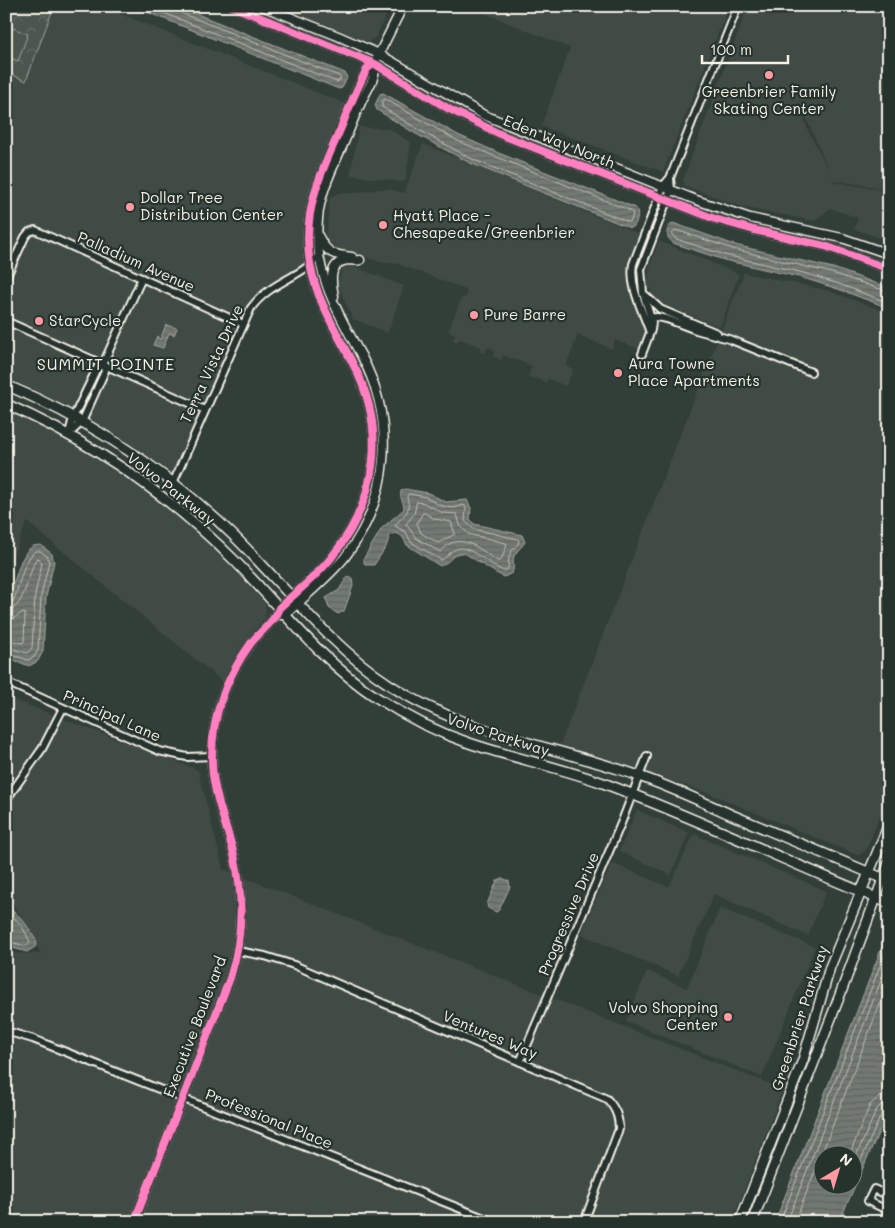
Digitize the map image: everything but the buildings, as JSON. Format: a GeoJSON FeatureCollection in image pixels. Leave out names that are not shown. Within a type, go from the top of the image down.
{"type":"FeatureCollection","features":[{"type":"Feature","properties":{"kind":"main road","name":"Volvo Parkway"},"geometry":{"type":"LineString","coordinates":[[6,385],[77,420],[121,446],[172,483],[226,528],[324,632],[389,685],[426,706],[484,730],[584,758],[639,776],[886,880]]}},
{"type":"Feature","properties":{"kind":"main road","name":"Volvo Parkway"},"geometry":{"type":"LineString","coordinates":[[6,404],[68,435],[130,473],[178,509],[220,546],[280,613],[340,670],[374,696],[410,717],[469,743],[583,776],[632,795],[889,903]]}},
{"type":"Feature","properties":{"kind":"main road","name":"Greenbrier Parkway"},"geometry":{"type":"LineString","coordinates":[[740,1222],[796,1079],[830,968],[889,824]]}},
{"type":"Feature","properties":{"kind":"main road","name":"Greenbrier Parkway"},"geometry":{"type":"LineString","coordinates":[[752,1222],[876,898],[886,880],[889,863]]}},
{"type":"Feature","properties":{"kind":"street","name":"Eden Way North"},"geometry":{"type":"LineString","coordinates":[[232,6],[375,64],[449,109],[484,127],[724,222],[825,246],[889,269]]}},
{"type":"Feature","properties":{"kind":"street","name":"Eden Way North"},"geometry":{"type":"LineString","coordinates":[[262,6],[379,54],[484,114],[671,190],[750,218],[842,238],[889,254]]}},
{"type":"Feature","properties":{"kind":"street"},"geometry":{"type":"LineString","coordinates":[[375,64],[403,6]]}},
{"type":"Feature","properties":{"kind":"street"},"geometry":{"type":"LineString","coordinates":[[642,354],[652,327],[634,288],[632,269],[635,257],[663,186],[670,178],[738,6]]}},
{"type":"Feature","properties":{"kind":"street","name":"Executive Boulevard"},"geometry":{"type":"LineString","coordinates":[[134,1222],[230,978],[238,951],[242,918],[241,896],[234,855],[214,782],[212,756],[214,728],[219,707],[229,679],[251,643],[280,613],[337,566],[356,541],[371,512],[383,472],[383,418],[378,397],[367,368],[328,292],[320,256],[318,235],[319,209],[325,187],[358,108],[376,72],[375,64],[367,68],[315,188],[308,225],[310,266],[321,303],[364,386],[372,417],[373,468],[367,494],[352,528],[330,560],[295,600]]}},
{"type":"Feature","properties":{"kind":"street"},"geometry":{"type":"LineString","coordinates":[[647,316],[640,278],[642,264],[671,190],[670,178]]}},
{"type":"Feature","properties":{"kind":"street","name":"Palladium Avenue"},"geometry":{"type":"LineString","coordinates":[[6,278],[22,241],[27,233],[33,230],[243,324]]}},
{"type":"Feature","properties":{"kind":"street"},"geometry":{"type":"LineString","coordinates":[[318,235],[324,247],[330,252],[336,255],[355,257],[360,260],[346,260],[338,264],[333,270],[331,281],[338,313]]}},
{"type":"Feature","properties":{"kind":"street","name":"Terra Vista Drive"},"geometry":{"type":"LineString","coordinates":[[172,483],[243,324],[254,304],[285,279],[310,266],[320,256]]}},
{"type":"Feature","properties":{"kind":"street"},"geometry":{"type":"LineString","coordinates":[[68,435],[105,371],[103,364],[142,278]]}},
{"type":"Feature","properties":{"kind":"street"},"geometry":{"type":"LineString","coordinates":[[642,293],[660,309],[729,340]]}},
{"type":"Feature","properties":{"kind":"street"},"geometry":{"type":"LineString","coordinates":[[647,316],[658,312],[681,321],[694,323]]}},
{"type":"Feature","properties":{"kind":"street"},"geometry":{"type":"LineString","coordinates":[[647,316],[662,317],[729,340],[811,372]]}},
{"type":"Feature","properties":{"kind":"street"},"geometry":{"type":"LineString","coordinates":[[6,321],[205,410]]}},
{"type":"Feature","properties":{"kind":"street","name":"Principal Lane"},"geometry":{"type":"LineString","coordinates":[[6,682],[159,751],[187,757],[212,756]]}},
{"type":"Feature","properties":{"kind":"street"},"geometry":{"type":"LineString","coordinates":[[6,800],[42,749],[64,708]]}},
{"type":"Feature","properties":{"kind":"street","name":"Progressive Drive"},"geometry":{"type":"LineString","coordinates":[[520,1062],[647,756]]}},
{"type":"Feature","properties":{"kind":"street","name":"Ventures Way"},"geometry":{"type":"LineString","coordinates":[[238,951],[259,954],[284,961],[606,1099],[615,1109],[619,1122],[618,1136],[584,1222]]}},
{"type":"Feature","properties":{"kind":"street","name":"Professional Place"},"geometry":{"type":"LineString","coordinates":[[6,1031],[32,1038],[494,1222]]}},
{"type":"Feature","properties":{"kind":"street"},"geometry":{"type":"LineString","coordinates":[[889,1196],[874,1190],[868,1201],[889,1211]]}},
{"type":"Feature","properties":{"kind":"shaded area"},"geometry":{"type":"Polygon","coordinates":[[[54,6],[101,6],[346,104],[319,164],[310,195],[306,214],[306,258],[297,270],[278,279],[256,296],[266,301],[260,305],[252,318],[181,479],[110,431],[58,402],[6,377],[6,72],[26,80],[54,6]]]}},
{"type":"Feature","properties":{"kind":"shaded area"},"geometry":{"type":"Polygon","coordinates":[[[295,6],[391,6],[375,38],[367,42],[292,12],[295,6]]]}},
{"type":"Feature","properties":{"kind":"shaded area"},"geometry":{"type":"Polygon","coordinates":[[[467,6],[729,6],[663,172],[541,126],[570,48],[467,6]]]}},
{"type":"Feature","properties":{"kind":"shaded area"},"geometry":{"type":"Polygon","coordinates":[[[748,6],[889,6],[889,189],[832,180],[833,182],[889,191],[889,241],[854,229],[858,218],[830,208],[815,221],[746,208],[685,186],[683,180],[748,6]],[[799,101],[807,128],[830,173],[799,101]]]}},
{"type":"Feature","properties":{"kind":"shaded area"},"geometry":{"type":"Polygon","coordinates":[[[359,127],[390,129],[411,143],[405,182],[350,175],[359,127]]]}},
{"type":"Feature","properties":{"kind":"shaded area"},"geometry":{"type":"Polygon","coordinates":[[[423,144],[639,234],[628,269],[628,279],[645,332],[639,349],[615,340],[612,349],[578,335],[566,366],[573,369],[566,386],[548,379],[546,382],[528,376],[532,366],[503,355],[501,360],[493,356],[495,351],[488,347],[485,353],[480,352],[481,347],[460,339],[457,342],[453,340],[455,334],[448,331],[462,297],[465,298],[467,290],[398,264],[380,262],[355,254],[338,254],[337,248],[330,243],[326,235],[330,198],[339,193],[379,189],[390,189],[404,193],[423,144]]]}},
{"type":"Feature","properties":{"kind":"shaded area"},"geometry":{"type":"Polygon","coordinates":[[[659,241],[739,274],[720,327],[657,302],[647,284],[650,266],[659,241]]]}},
{"type":"Feature","properties":{"kind":"shaded area"},"geometry":{"type":"Polygon","coordinates":[[[352,266],[404,286],[388,333],[353,319],[337,284],[343,268],[352,266]]]}},
{"type":"Feature","properties":{"kind":"shaded area"},"geometry":{"type":"Polygon","coordinates":[[[744,273],[826,290],[889,313],[889,794],[866,850],[860,855],[708,793],[560,745],[744,273]]]}},
{"type":"Feature","properties":{"kind":"shaded area"},"geometry":{"type":"Polygon","coordinates":[[[6,411],[62,435],[138,483],[167,509],[183,517],[192,525],[265,603],[265,618],[246,639],[235,655],[222,681],[27,522],[6,574],[6,411]]]}},
{"type":"Feature","properties":{"kind":"shaded area"},"geometry":{"type":"Polygon","coordinates":[[[6,697],[198,770],[223,869],[783,1089],[732,1222],[6,1222],[6,953],[41,954],[8,894],[6,894],[6,697]]]}},
{"type":"Feature","properties":{"kind":"shaded area"},"geometry":{"type":"Polygon","coordinates":[[[637,810],[689,833],[671,875],[619,851],[637,810]]]}},
{"type":"Feature","properties":{"kind":"shaded area"},"geometry":{"type":"Polygon","coordinates":[[[694,834],[826,891],[808,936],[714,894],[678,976],[581,934],[612,863],[669,887],[694,834]]]}},
{"type":"Feature","properties":{"kind":"shaded area"},"geometry":{"type":"Polygon","coordinates":[[[720,908],[815,947],[762,1077],[626,1021],[647,971],[687,988],[720,908]]]}},
{"type":"Feature","properties":{"kind":"green space"},"geometry":{"type":"Polygon","coordinates":[[[6,6],[54,6],[26,81],[6,72],[6,6]]]}},
{"type":"Feature","properties":{"kind":"green space"},"geometry":{"type":"Polygon","coordinates":[[[13,28],[28,34],[18,61],[6,56],[6,45],[13,28]]]}},
{"type":"Feature","properties":{"kind":"water"},"geometry":{"type":"Polygon","coordinates":[[[132,6],[177,6],[345,73],[347,78],[342,88],[339,89],[132,6]]]}},
{"type":"Feature","properties":{"kind":"water"},"geometry":{"type":"Polygon","coordinates":[[[383,93],[458,135],[636,208],[638,215],[636,223],[630,228],[470,163],[416,134],[377,110],[375,105],[380,94],[383,93]]]}},
{"type":"Feature","properties":{"kind":"water"},"geometry":{"type":"Polygon","coordinates":[[[673,223],[735,245],[833,268],[889,288],[889,308],[803,278],[724,260],[673,243],[669,238],[667,230],[673,223]]]}},
{"type":"Feature","properties":{"kind":"water"},"geometry":{"type":"Polygon","coordinates":[[[166,325],[177,328],[174,335],[169,333],[163,348],[153,345],[157,336],[160,340],[166,325]]]}},
{"type":"Feature","properties":{"kind":"water"},"geometry":{"type":"Polygon","coordinates":[[[405,489],[428,493],[446,502],[467,500],[471,508],[470,519],[474,524],[522,535],[525,542],[514,556],[512,573],[504,577],[462,553],[455,555],[440,566],[407,545],[402,536],[396,533],[390,535],[386,547],[374,565],[364,563],[364,558],[382,528],[404,509],[401,491],[405,489]]]}},
{"type":"Feature","properties":{"kind":"water"},"geometry":{"type":"Polygon","coordinates":[[[41,545],[52,554],[54,562],[46,597],[43,651],[38,661],[29,666],[6,657],[6,605],[21,561],[27,551],[33,546],[41,545]]]}},
{"type":"Feature","properties":{"kind":"water"},"geometry":{"type":"Polygon","coordinates":[[[347,577],[352,578],[353,586],[344,611],[338,614],[329,608],[326,598],[339,590],[347,577]]]}},
{"type":"Feature","properties":{"kind":"water"},"geometry":{"type":"Polygon","coordinates":[[[502,878],[509,881],[510,887],[499,910],[496,912],[488,908],[487,904],[497,881],[502,878]]]}},
{"type":"Feature","properties":{"kind":"water"},"geometry":{"type":"Polygon","coordinates":[[[6,908],[20,918],[37,942],[35,947],[27,952],[6,946],[6,908]]]}},
{"type":"Feature","properties":{"kind":"water"},"geometry":{"type":"Polygon","coordinates":[[[889,934],[889,1109],[862,1170],[862,1146],[812,1146],[812,1196],[851,1196],[839,1222],[775,1222],[885,939],[889,934]]]}},
{"type":"Feature","properties":{"kind":"cycle path"},"geometry":{"type":"LineString","coordinates":[[232,6],[375,64],[449,109],[502,135],[715,219],[825,246],[889,269]]}},
{"type":"Feature","properties":{"kind":"cycle path"},"geometry":{"type":"LineString","coordinates":[[134,1222],[230,978],[238,947],[241,902],[237,871],[216,794],[212,769],[215,726],[222,696],[242,656],[251,643],[270,623],[279,608],[325,565],[347,536],[359,513],[367,489],[374,439],[371,414],[364,389],[317,290],[309,258],[308,226],[313,197],[323,170],[364,74],[369,67],[375,64]]}},
{"type":"Feature","properties":{"kind":"place","name":"Greenbrier Family Skating Center"},"geometry":{"type":"Point","coordinates":[769,75]}},
{"type":"Feature","properties":{"kind":"place","name":"Dollar Tree Distribution Center"},"geometry":{"type":"Point","coordinates":[130,207]}},
{"type":"Feature","properties":{"kind":"place","name":"Hyatt Place - Chesapeake/Greenbrier"},"geometry":{"type":"Point","coordinates":[383,225]}},
{"type":"Feature","properties":{"kind":"place","name":"Pure Barre"},"geometry":{"type":"Point","coordinates":[474,315]}},
{"type":"Feature","properties":{"kind":"place","name":"StarCycle"},"geometry":{"type":"Point","coordinates":[39,321]}},
{"type":"Feature","properties":{"kind":"place","name":"Aura Towne Place Apartments"},"geometry":{"type":"Point","coordinates":[618,373]}},
{"type":"Feature","properties":{"kind":"place","name":"Volvo Shopping Center"},"geometry":{"type":"Point","coordinates":[728,1017]}},
{"type":"Feature","properties":{"kind":"district","name":"SUMMIT POINTE"},"geometry":{"type":"Point","coordinates":[106,364]}}]}
